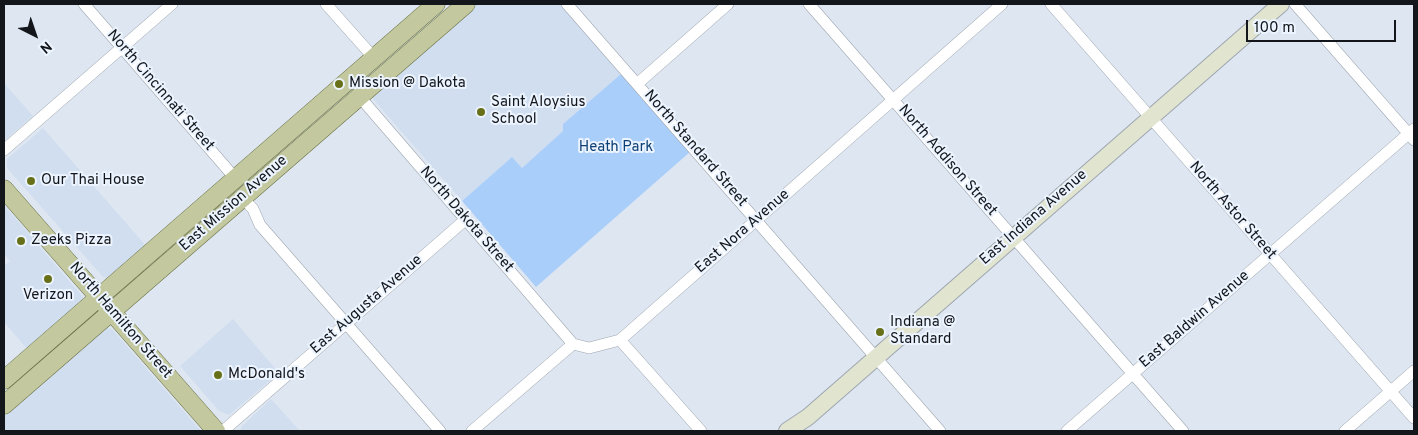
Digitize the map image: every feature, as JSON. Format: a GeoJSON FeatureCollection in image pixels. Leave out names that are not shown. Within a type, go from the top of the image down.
{"type":"FeatureCollection","features":[{"type":"Feature","properties":{"kind":"main road","name":"East Mission Avenue"},"geometry":{"type":"LineString","coordinates":[[4,380],[436,4]]}},
{"type":"Feature","properties":{"kind":"main road","name":"East Mission Avenue"},"geometry":{"type":"LineString","coordinates":[[4,405],[466,4]]}},
{"type":"Feature","properties":{"kind":"main road","name":"East Indiana Avenue"},"geometry":{"type":"LineString","coordinates":[[787,431],[808,417],[1281,4]]}},
{"type":"Feature","properties":{"kind":"main road"},"geometry":{"type":"LineString","coordinates":[[191,242],[206,218],[231,195],[236,185],[235,178]]}},
{"type":"Feature","properties":{"kind":"main road","name":"North Hamilton Street"},"geometry":{"type":"LineString","coordinates":[[4,189],[216,431]]}},
{"type":"Feature","properties":{"kind":"street","name":"North Cincinnati Street"},"geometry":{"type":"LineString","coordinates":[[84,4],[235,178]]}},
{"type":"Feature","properties":{"kind":"street"},"geometry":{"type":"LineString","coordinates":[[4,150],[172,4]]}},
{"type":"Feature","properties":{"kind":"street"},"geometry":{"type":"LineString","coordinates":[[326,4],[374,58]]}},
{"type":"Feature","properties":{"kind":"street","name":"North Standard Street"},"geometry":{"type":"LineString","coordinates":[[567,4],[940,431]]}},
{"type":"Feature","properties":{"kind":"street"},"geometry":{"type":"LineString","coordinates":[[637,84],[728,4]]}},
{"type":"Feature","properties":{"kind":"street","name":"North Addison Street"},"geometry":{"type":"LineString","coordinates":[[809,4],[1183,431]]}},
{"type":"Feature","properties":{"kind":"street","name":"East Nora Avenue"},"geometry":{"type":"LineString","coordinates":[[573,344],[589,348],[620,340],[1002,4]]}},
{"type":"Feature","properties":{"kind":"street","name":"North Astor Street"},"geometry":{"type":"LineString","coordinates":[[1051,4],[1414,418]]}},
{"type":"Feature","properties":{"kind":"street"},"geometry":{"type":"LineString","coordinates":[[1295,4],[1412,134]]}},
{"type":"Feature","properties":{"kind":"street","name":"North Dakota Street"},"geometry":{"type":"LineString","coordinates":[[358,71],[365,91],[465,220],[573,344]]}},
{"type":"Feature","properties":{"kind":"street","name":"East Baldwin Avenue"},"geometry":{"type":"LineString","coordinates":[[1067,431],[1270,254],[1412,134]]}},
{"type":"Feature","properties":{"kind":"street"},"geometry":{"type":"LineString","coordinates":[[242,197],[253,210],[260,225],[440,431]]}},
{"type":"Feature","properties":{"kind":"street","name":"East Augusta Avenue"},"geometry":{"type":"LineString","coordinates":[[223,431],[465,220]]}},
{"type":"Feature","properties":{"kind":"street"},"geometry":{"type":"LineString","coordinates":[[620,340],[701,431]]}},
{"type":"Feature","properties":{"kind":"street"},"geometry":{"type":"LineString","coordinates":[[472,431],[573,344]]}},
{"type":"Feature","properties":{"kind":"street"},"geometry":{"type":"LineString","coordinates":[[1345,431],[1414,371]]}},
{"type":"Feature","properties":{"kind":"shaded area","name":"Saint Aloysius School"},"geometry":{"type":"Polygon","coordinates":[[[474,4],[560,4],[621,74],[563,124],[563,131],[522,168],[512,157],[462,201],[373,99],[373,94],[474,4]]]}},
{"type":"Feature","properties":{"kind":"shaded area"},"geometry":{"type":"Polygon","coordinates":[[[4,83],[33,116],[4,141],[4,83]]]}},
{"type":"Feature","properties":{"kind":"shaded area"},"geometry":{"type":"Polygon","coordinates":[[[43,128],[147,247],[111,278],[103,277],[7,168],[7,159],[43,128]]]}},
{"type":"Feature","properties":{"kind":"shaded area"},"geometry":{"type":"Polygon","coordinates":[[[4,205],[83,297],[82,303],[29,351],[4,322],[4,266],[10,261],[4,254],[4,205]]]}},
{"type":"Feature","properties":{"kind":"shaded area"},"geometry":{"type":"Polygon","coordinates":[[[233,319],[279,373],[229,415],[219,411],[180,366],[233,319]]]}},
{"type":"Feature","properties":{"kind":"shaded area"},"geometry":{"type":"Polygon","coordinates":[[[105,327],[112,329],[201,431],[4,431],[4,414],[105,327]]]}},
{"type":"Feature","properties":{"kind":"shaded area"},"geometry":{"type":"Polygon","coordinates":[[[271,399],[300,431],[240,431],[242,426],[271,399]]]}},
{"type":"Feature","properties":{"kind":"green space","name":"Heath Park"},"geometry":{"type":"Polygon","coordinates":[[[621,74],[690,152],[536,287],[462,201],[512,157],[522,168],[563,131],[563,124],[621,74]]]}},
{"type":"Feature","properties":{"kind":"place","name":"Mission @ Dakota"},"geometry":{"type":"Point","coordinates":[339,84]}},
{"type":"Feature","properties":{"kind":"place","name":"Saint Aloysius School"},"geometry":{"type":"Point","coordinates":[481,112]}},
{"type":"Feature","properties":{"kind":"place","name":"Our Thai House"},"geometry":{"type":"Point","coordinates":[31,181]}},
{"type":"Feature","properties":{"kind":"place","name":"Zeeks Pizza"},"geometry":{"type":"Point","coordinates":[21,241]}},
{"type":"Feature","properties":{"kind":"place","name":"Verizon"},"geometry":{"type":"Point","coordinates":[48,279]}},
{"type":"Feature","properties":{"kind":"place","name":"Indiana @ Standard"},"geometry":{"type":"Point","coordinates":[880,332]}},
{"type":"Feature","properties":{"kind":"place","name":"McDonald's"},"geometry":{"type":"Point","coordinates":[218,375]}}]}
